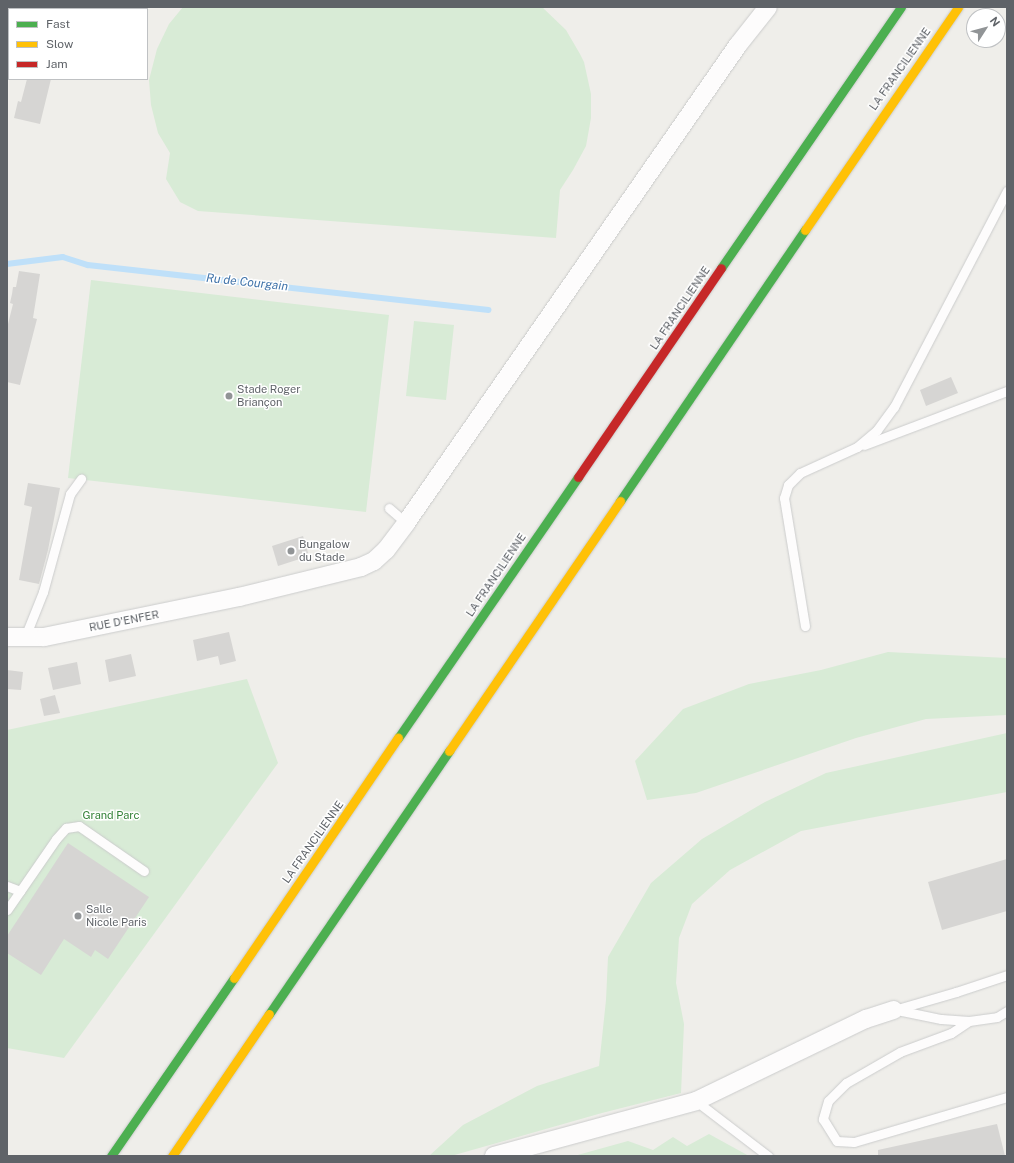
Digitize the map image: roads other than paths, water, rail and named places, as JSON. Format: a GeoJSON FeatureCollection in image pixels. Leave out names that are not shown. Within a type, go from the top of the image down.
{"type":"FeatureCollection","features":[{"type":"Feature","properties":{"kind":"highway","name":"LA FRANCILIENNE"},"geometry":{"type":"LineString","coordinates":[[111,1156],[901,7]]}},
{"type":"Feature","properties":{"kind":"highway","name":"LA FRANCILIENNE"},"geometry":{"type":"LineString","coordinates":[[172,1156],[958,7]]}},
{"type":"Feature","properties":{"kind":"street"},"geometry":{"type":"LineString","coordinates":[[7,7],[7,12]]}},
{"type":"Feature","properties":{"kind":"street","name":"RUE D'ENFER"},"geometry":{"type":"LineString","coordinates":[[7,637],[44,636],[239,597],[361,567],[374,561],[386,550],[406,523],[738,45],[768,7]]}},
{"type":"Feature","properties":{"kind":"street"},"geometry":{"type":"LineString","coordinates":[[494,1156],[696,1101],[866,1019],[894,1010]]}},
{"type":"Feature","properties":{"kind":"lane"},"geometry":{"type":"LineString","coordinates":[[857,447],[877,430],[894,406],[1007,191]]}},
{"type":"Feature","properties":{"kind":"lane"},"geometry":{"type":"LineString","coordinates":[[805,626],[784,498],[788,485],[800,473],[857,447],[1007,390]]}},
{"type":"Feature","properties":{"kind":"lane"},"geometry":{"type":"LineString","coordinates":[[25,637],[44,592],[70,494],[81,479]]}},
{"type":"Feature","properties":{"kind":"lane"},"geometry":{"type":"LineString","coordinates":[[389,508],[406,523]]}},
{"type":"Feature","properties":{"kind":"lane"},"geometry":{"type":"LineString","coordinates":[[7,910],[56,839],[66,828],[79,826],[144,871]]}},
{"type":"Feature","properties":{"kind":"lane"},"geometry":{"type":"LineString","coordinates":[[7,886],[20,891]]}},
{"type":"Feature","properties":{"kind":"lane"},"geometry":{"type":"LineString","coordinates":[[894,1010],[1007,975]]}},
{"type":"Feature","properties":{"kind":"lane"},"geometry":{"type":"LineString","coordinates":[[894,1010],[941,1019],[969,1022],[997,1018],[1007,1011]]}},
{"type":"Feature","properties":{"kind":"lane"},"geometry":{"type":"LineString","coordinates":[[969,1022],[951,1033],[900,1052],[846,1083],[828,1102],[823,1119],[837,1140],[854,1142],[1007,1097]]}},
{"type":"Feature","properties":{"kind":"lane"},"geometry":{"type":"LineString","coordinates":[[696,1101],[768,1156]]}},
{"type":"Feature","properties":{"kind":"waterway","name":"Ru de Courgain"},"geometry":{"type":"LineString","coordinates":[[7,264],[63,257],[88,265],[488,310]]}},
{"type":"Feature","properties":{"kind":"place","name":"Stade Roger Briançon"},"geometry":{"type":"Point","coordinates":[229,396]}},
{"type":"Feature","properties":{"kind":"place","name":"Bungalow du Stade"},"geometry":{"type":"Point","coordinates":[291,551]}},
{"type":"Feature","properties":{"kind":"place","name":"Salle Nicole Paris"},"geometry":{"type":"Point","coordinates":[78,916]}},
{"type":"Feature","properties":{"kind":"park label","name":"Grand Parc"},"geometry":{"type":"Point","coordinates":[111,815]}}]}
